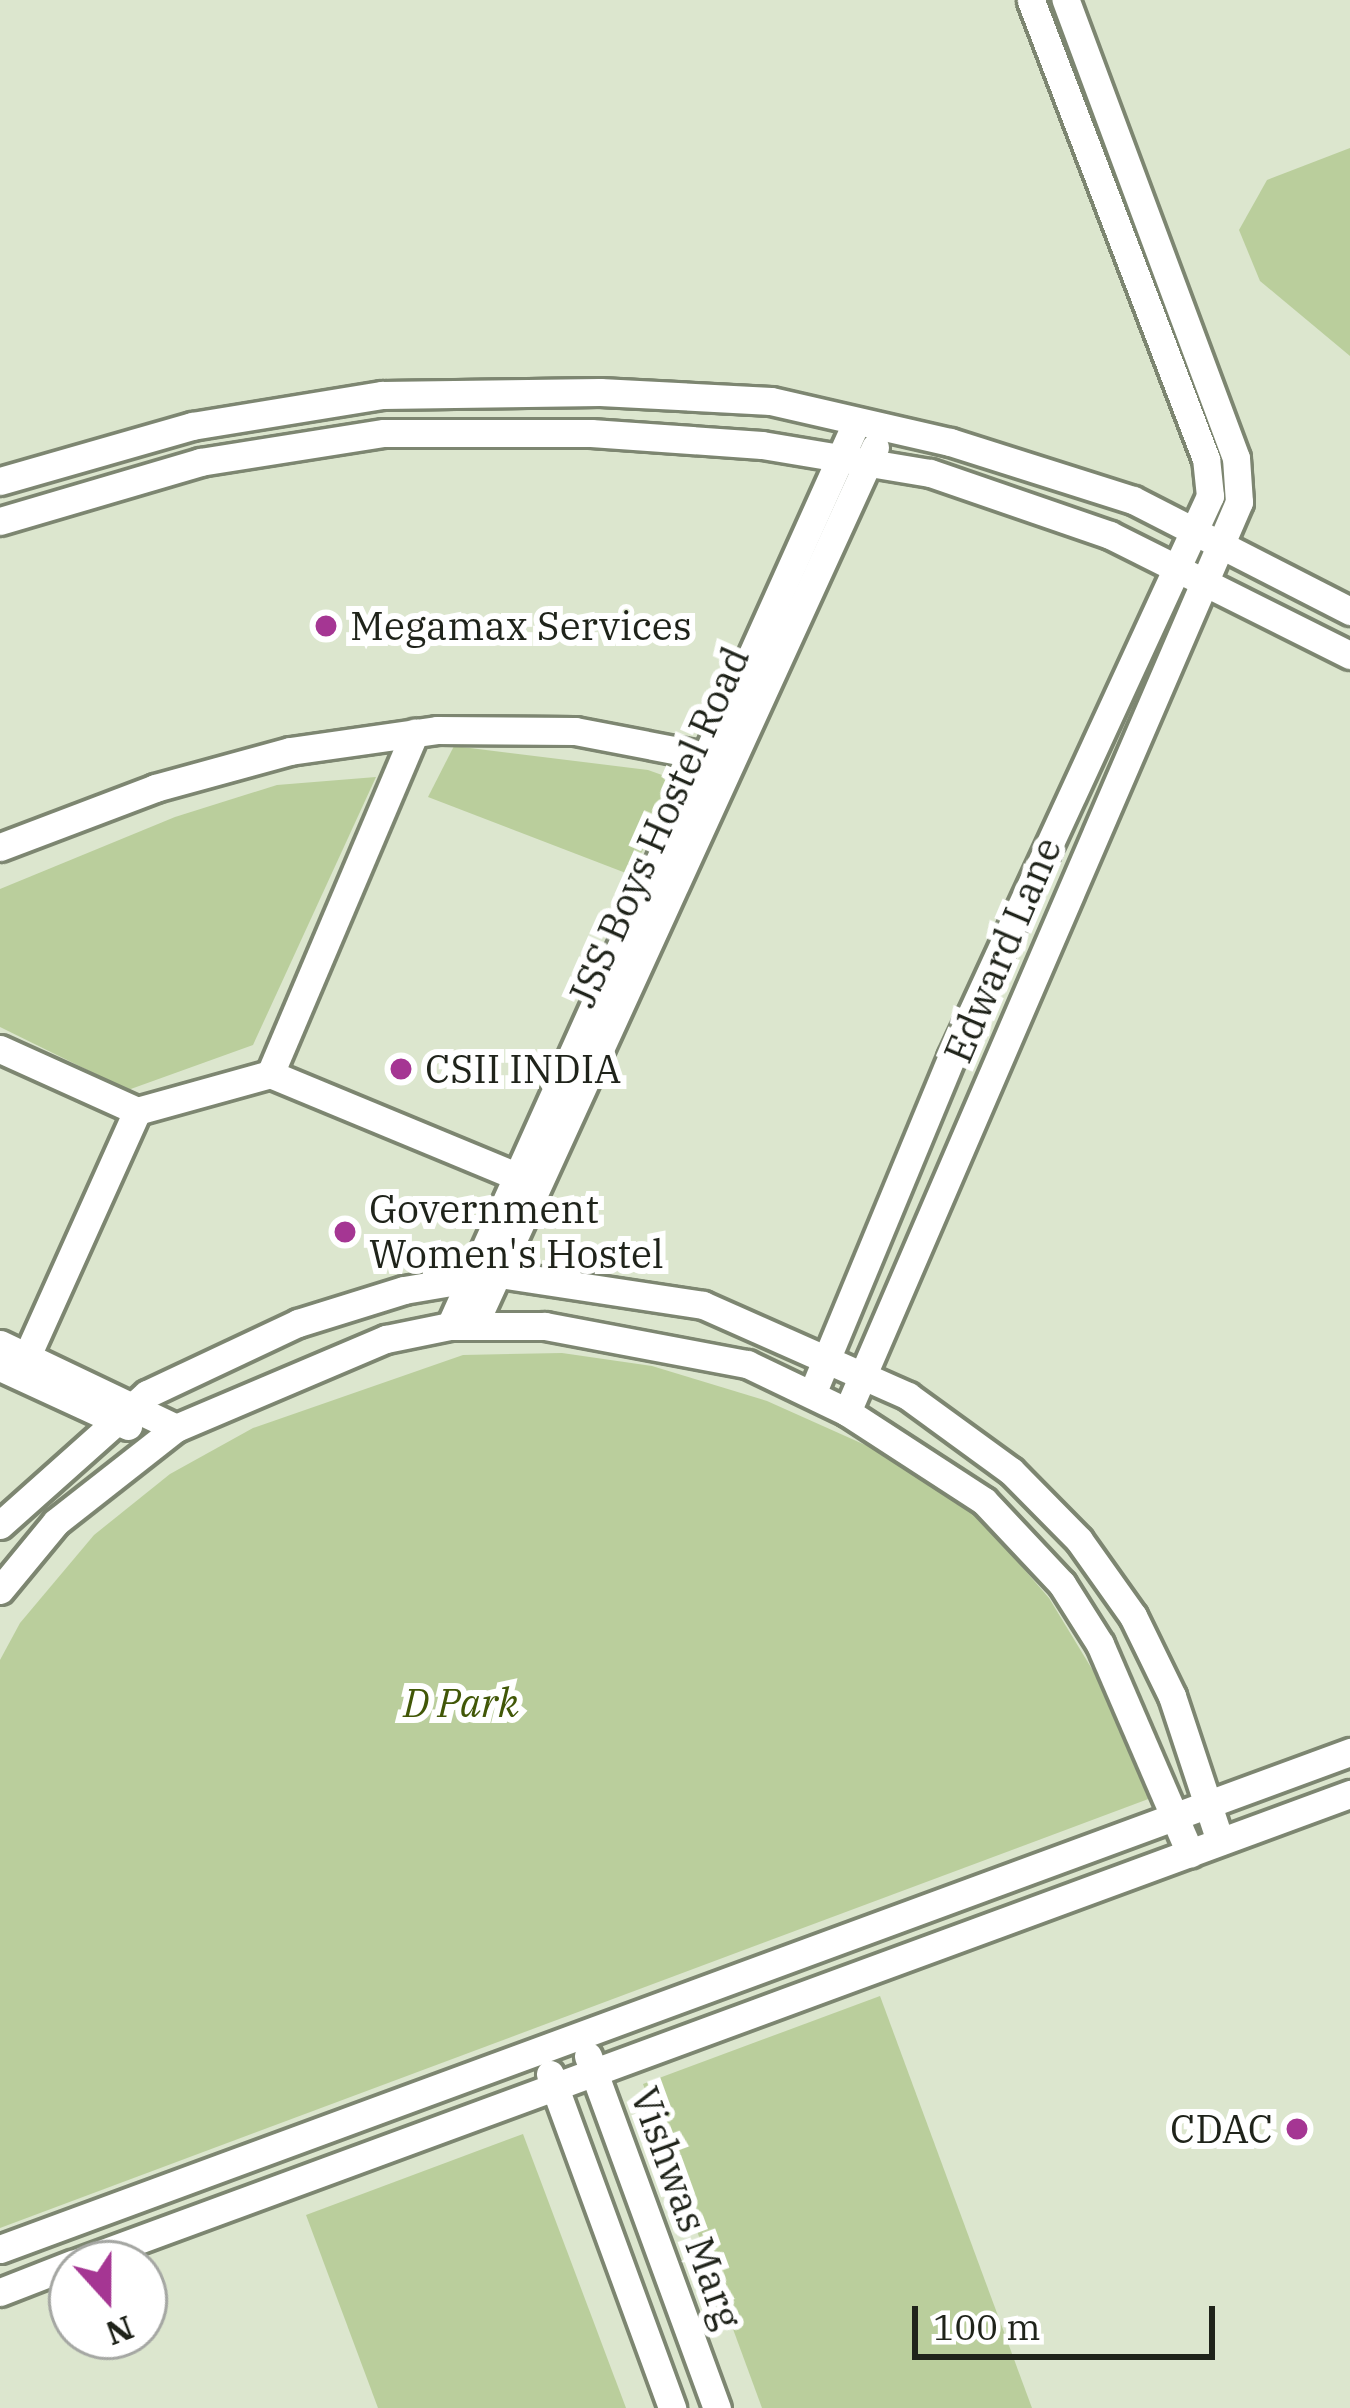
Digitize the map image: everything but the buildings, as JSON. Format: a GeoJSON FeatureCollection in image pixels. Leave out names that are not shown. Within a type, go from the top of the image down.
{"type":"FeatureCollection","features":[{"type":"Feature","properties":{"kind":"street"},"geometry":{"type":"LineString","coordinates":[[1031,0],[1206,459],[1207,528]]}},
{"type":"Feature","properties":{"kind":"street","name":"Edward Lane"},"geometry":{"type":"LineString","coordinates":[[812,1394],[951,1058],[1177,567],[1207,528],[1232,518],[1239,502],[1236,458],[1066,0]]}},
{"type":"Feature","properties":{"kind":"street"},"geometry":{"type":"LineString","coordinates":[[0,482],[192,426],[382,395],[600,392],[771,401],[870,424],[1132,500],[1207,528],[1350,611]]}},
{"type":"Feature","properties":{"kind":"street","name":"JSS Boys Hostel Road"},"geometry":{"type":"LineString","coordinates":[[462,1326],[499,1274],[686,832],[706,756],[840,458],[870,424]]}},
{"type":"Feature","properties":{"kind":"street","name":"JSS Boys Hostel Road"},"geometry":{"type":"LineString","coordinates":[[462,1326],[470,1277],[516,1176],[868,463],[870,424]]}},
{"type":"Feature","properties":{"kind":"street"},"geometry":{"type":"LineString","coordinates":[[0,521],[200,462],[383,433],[591,433],[840,458],[930,473],[1110,535],[1350,655]]}},
{"type":"Feature","properties":{"kind":"street","name":"Edward Lane"},"geometry":{"type":"LineString","coordinates":[[847,1412],[1204,580],[1207,528]]}},
{"type":"Feature","properties":{"kind":"street"},"geometry":{"type":"LineString","coordinates":[[0,847],[245,764],[415,733],[575,731],[706,756]]}},
{"type":"Feature","properties":{"kind":"street"},"geometry":{"type":"LineString","coordinates":[[270,1075],[415,733]]}},
{"type":"Feature","properties":{"kind":"street"},"geometry":{"type":"LineString","coordinates":[[0,1049],[137,1111],[270,1075],[516,1176]]}},
{"type":"Feature","properties":{"kind":"street"},"geometry":{"type":"LineString","coordinates":[[27,1356],[137,1111]]}},
{"type":"Feature","properties":{"kind":"street"},"geometry":{"type":"LineString","coordinates":[[0,1525],[123,1413],[216,1358],[298,1323],[470,1277],[499,1274],[703,1305],[865,1372],[1011,1471],[1079,1540],[1143,1636],[1220,1841]]}},
{"type":"Feature","properties":{"kind":"street"},"geometry":{"type":"LineString","coordinates":[[298,1323],[313,1365]]}},
{"type":"Feature","properties":{"kind":"street"},"geometry":{"type":"LineString","coordinates":[[0,1590],[56,1522],[168,1434],[313,1365],[462,1326],[649,1343],[748,1364],[847,1412],[984,1502],[1062,1583],[1100,1644],[1190,1852]]}},
{"type":"Feature","properties":{"kind":"street"},"geometry":{"type":"LineString","coordinates":[[0,1344],[123,1413]]}},
{"type":"Feature","properties":{"kind":"street"},"geometry":{"type":"LineString","coordinates":[[0,1367],[168,1434]]}},
{"type":"Feature","properties":{"kind":"street"},"geometry":{"type":"LineString","coordinates":[[0,2248],[1350,1751]]}},
{"type":"Feature","properties":{"kind":"street"},"geometry":{"type":"LineString","coordinates":[[137,2240],[1350,1794]]}},
{"type":"Feature","properties":{"kind":"street","name":"Vishwas Marg"},"geometry":{"type":"LineString","coordinates":[[581,2035],[717,2408]]}},
{"type":"Feature","properties":{"kind":"street","name":"Vishwas Marg"},"geometry":{"type":"LineString","coordinates":[[541,2050],[672,2408]]}},
{"type":"Feature","properties":{"kind":"street"},"geometry":{"type":"LineString","coordinates":[[0,2292],[48,2273]]}},
{"type":"Feature","properties":{"kind":"green space"},"geometry":{"type":"Polygon","coordinates":[[[1350,148],[1350,356],[1260,281],[1239,230],[1267,180],[1350,148]]]}},
{"type":"Feature","properties":{"kind":"green space"},"geometry":{"type":"Polygon","coordinates":[[[454,746],[648,770],[676,780],[631,875],[428,797],[454,746]]]}},
{"type":"Feature","properties":{"kind":"green space"},"geometry":{"type":"Polygon","coordinates":[[[376,777],[253,1045],[128,1090],[0,1027],[0,889],[175,817],[277,785],[376,777]]]}},
{"type":"Feature","properties":{"kind":"green space","name":"D Park"},"geometry":{"type":"Polygon","coordinates":[[[562,1353],[652,1366],[767,1401],[881,1452],[976,1514],[1049,1598],[1121,1717],[1151,1798],[0,2228],[0,1660],[20,1623],[94,1535],[170,1474],[253,1428],[463,1355],[562,1353]]]}},
{"type":"Feature","properties":{"kind":"green space"},"geometry":{"type":"Polygon","coordinates":[[[880,1996],[1032,2408],[762,2408],[643,2084],[880,1996]]]}},
{"type":"Feature","properties":{"kind":"green space"},"geometry":{"type":"Polygon","coordinates":[[[523,2134],[626,2408],[378,2408],[306,2215],[523,2134]]]}},
{"type":"Feature","properties":{"kind":"place","name":"Megamax Services"},"geometry":{"type":"Point","coordinates":[326,626]}},
{"type":"Feature","properties":{"kind":"place","name":"CSII INDIA"},"geometry":{"type":"Point","coordinates":[401,1069]}},
{"type":"Feature","properties":{"kind":"place","name":"Government Women's Hostel"},"geometry":{"type":"Point","coordinates":[345,1232]}},
{"type":"Feature","properties":{"kind":"place","name":"CDAC"},"geometry":{"type":"Point","coordinates":[1297,2129]}}]}
